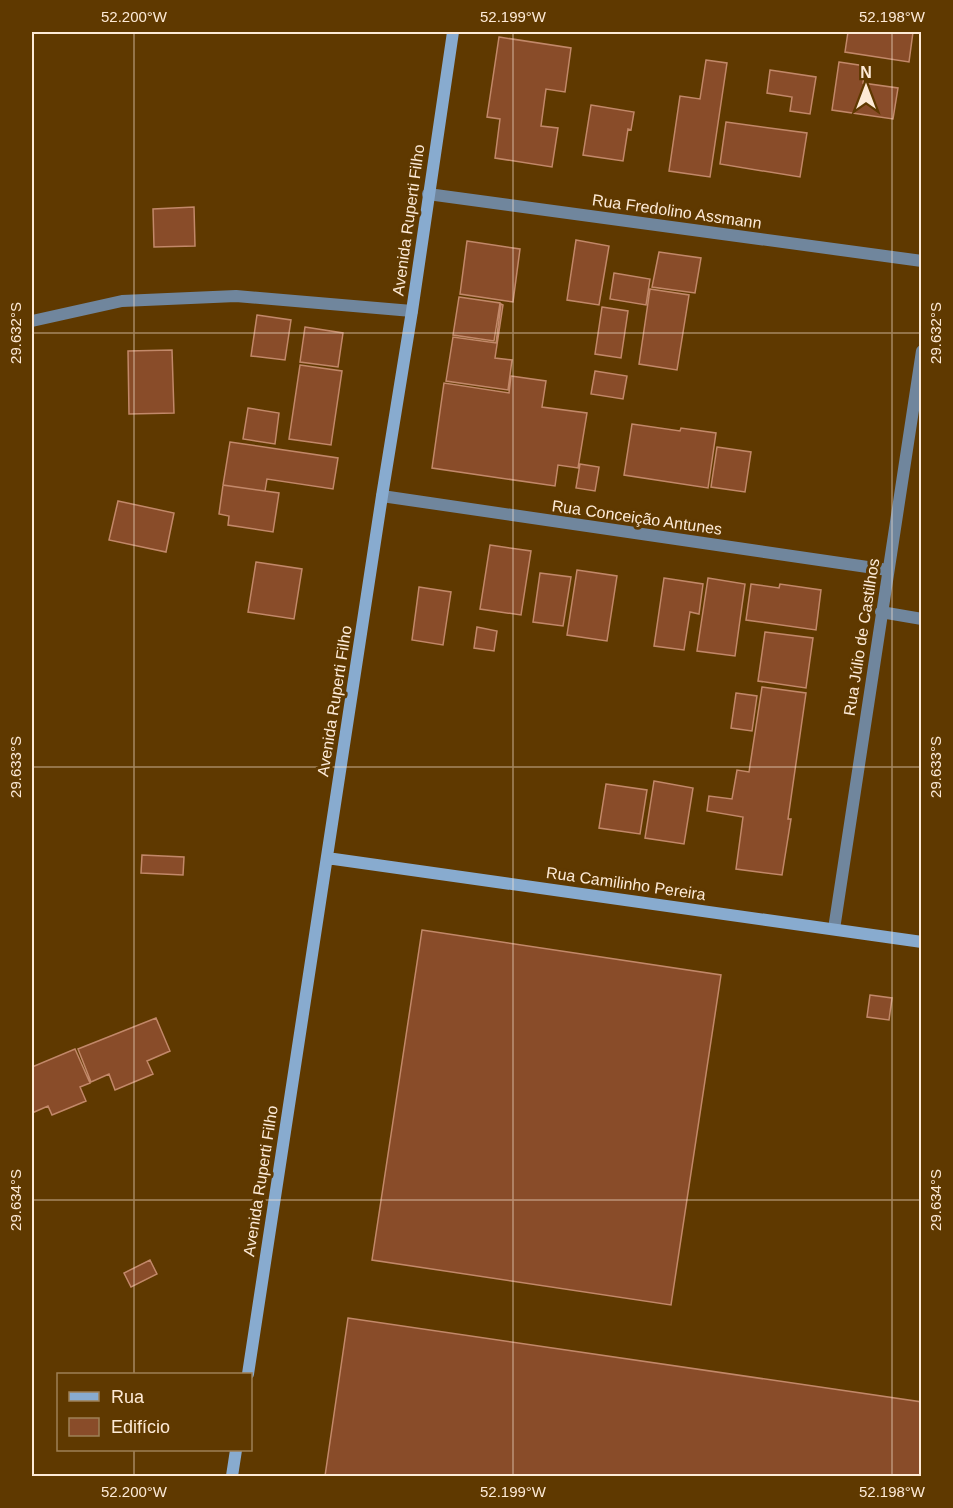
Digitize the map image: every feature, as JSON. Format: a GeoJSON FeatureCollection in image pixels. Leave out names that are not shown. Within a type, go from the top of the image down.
{"type":"FeatureCollection","features":[{"type":"Feature","properties":{"kind":"main road","name":"Avenida Ruperti Filho"},"geometry":{"type":"LineString","coordinates":[[248,1373],[453,32]]}},
{"type":"Feature","properties":{"kind":"main road","name":"Rua Camilinho Pereira"},"geometry":{"type":"LineString","coordinates":[[327,858],[921,942]]}},
{"type":"Feature","properties":{"kind":"main road"},"geometry":{"type":"LineString","coordinates":[[232,1476],[236,1451]]}},
{"type":"Feature","properties":{"kind":"street","name":"Rua Fredolino Assmann"},"geometry":{"type":"LineString","coordinates":[[428,194],[921,261]]}},
{"type":"Feature","properties":{"kind":"street"},"geometry":{"type":"LineString","coordinates":[[32,321],[122,301],[236,296],[412,311]]}},
{"type":"Feature","properties":{"kind":"street","name":"Rua Júlio de Castilhos"},"geometry":{"type":"LineString","coordinates":[[834,929],[921,351]]}},
{"type":"Feature","properties":{"kind":"street","name":"Rua Conceição Antunes"},"geometry":{"type":"LineString","coordinates":[[382,496],[888,570]]}},
{"type":"Feature","properties":{"kind":"street"},"geometry":{"type":"LineString","coordinates":[[881,612],[921,619]]}},
{"type":"Feature","properties":{"kind":"building"},"geometry":{"type":"Polygon","coordinates":[[[848,32],[913,32],[909,62],[845,52],[848,32]]]}},
{"type":"Feature","properties":{"kind":"building"},"geometry":{"type":"Polygon","coordinates":[[[499,37],[571,48],[565,92],[546,89],[541,126],[558,128],[552,167],[495,158],[500,119],[487,117],[499,37]]]}},
{"type":"Feature","properties":{"kind":"building"},"geometry":{"type":"Polygon","coordinates":[[[706,60],[727,63],[710,177],[669,171],[680,96],[700,99],[706,60]]]}},
{"type":"Feature","properties":{"kind":"building"},"geometry":{"type":"Polygon","coordinates":[[[839,62],[865,66],[863,83],[898,88],[893,119],[832,110],[839,62]]]}},
{"type":"Feature","properties":{"kind":"building"},"geometry":{"type":"Polygon","coordinates":[[[770,70],[816,77],[810,114],[790,111],[792,97],[767,93],[770,70]]]}},
{"type":"Feature","properties":{"kind":"building"},"geometry":{"type":"Polygon","coordinates":[[[591,105],[634,112],[631,130],[628,129],[623,161],[583,155],[591,105]]]}},
{"type":"Feature","properties":{"kind":"building"},"geometry":{"type":"Polygon","coordinates":[[[726,122],[807,133],[800,177],[720,164],[726,122]]]}},
{"type":"Feature","properties":{"kind":"building"},"geometry":{"type":"Polygon","coordinates":[[[194,207],[195,246],[154,247],[153,209],[194,207]]]}},
{"type":"Feature","properties":{"kind":"building"},"geometry":{"type":"Polygon","coordinates":[[[576,240],[609,246],[599,305],[567,300],[576,240]]]}},
{"type":"Feature","properties":{"kind":"building"},"geometry":{"type":"Polygon","coordinates":[[[467,241],[520,249],[513,302],[460,294],[467,241]]]}},
{"type":"Feature","properties":{"kind":"building"},"geometry":{"type":"Polygon","coordinates":[[[659,252],[701,258],[695,293],[652,287],[659,252]]]}},
{"type":"Feature","properties":{"kind":"building"},"geometry":{"type":"Polygon","coordinates":[[[614,273],[650,279],[646,305],[610,299],[614,273]]]}},
{"type":"Feature","properties":{"kind":"building"},"geometry":{"type":"Polygon","coordinates":[[[650,289],[689,295],[677,370],[639,364],[650,289]]]}},
{"type":"Feature","properties":{"kind":"building"},"geometry":{"type":"Polygon","coordinates":[[[459,297],[500,303],[494,341],[453,335],[459,297]]]}},
{"type":"Feature","properties":{"kind":"building"},"geometry":{"type":"Polygon","coordinates":[[[501,304],[503,305],[495,358],[512,360],[508,390],[446,381],[453,337],[496,343],[501,304]]]}},
{"type":"Feature","properties":{"kind":"building"},"geometry":{"type":"Polygon","coordinates":[[[602,307],[628,311],[621,358],[595,354],[602,307]]]}},
{"type":"Feature","properties":{"kind":"building"},"geometry":{"type":"Polygon","coordinates":[[[257,315],[291,320],[285,360],[251,356],[257,315]]]}},
{"type":"Feature","properties":{"kind":"building"},"geometry":{"type":"Polygon","coordinates":[[[305,327],[343,333],[338,367],[300,362],[305,327]]]}},
{"type":"Feature","properties":{"kind":"building"},"geometry":{"type":"Polygon","coordinates":[[[172,350],[174,413],[129,414],[128,351],[172,350]]]}},
{"type":"Feature","properties":{"kind":"building"},"geometry":{"type":"Polygon","coordinates":[[[300,365],[342,371],[331,445],[289,439],[300,365]]]}},
{"type":"Feature","properties":{"kind":"building"},"geometry":{"type":"Polygon","coordinates":[[[595,371],[627,376],[623,399],[591,394],[595,371]]]}},
{"type":"Feature","properties":{"kind":"building"},"geometry":{"type":"Polygon","coordinates":[[[511,376],[546,381],[542,407],[587,413],[578,468],[558,465],[555,486],[432,468],[444,383],[509,393],[511,376]]]}},
{"type":"Feature","properties":{"kind":"building"},"geometry":{"type":"Polygon","coordinates":[[[248,408],[279,413],[275,444],[243,439],[248,408]]]}},
{"type":"Feature","properties":{"kind":"building"},"geometry":{"type":"Polygon","coordinates":[[[632,424],[680,431],[681,428],[716,433],[708,488],[624,475],[632,424]]]}},
{"type":"Feature","properties":{"kind":"building"},"geometry":{"type":"Polygon","coordinates":[[[230,442],[338,458],[333,489],[267,479],[265,491],[223,485],[230,442]]]}},
{"type":"Feature","properties":{"kind":"building"},"geometry":{"type":"Polygon","coordinates":[[[717,447],[751,452],[745,492],[711,487],[717,447]]]}},
{"type":"Feature","properties":{"kind":"building"},"geometry":{"type":"Polygon","coordinates":[[[580,464],[599,467],[595,491],[576,488],[580,464]]]}},
{"type":"Feature","properties":{"kind":"building"},"geometry":{"type":"Polygon","coordinates":[[[223,485],[279,493],[273,532],[228,525],[229,516],[219,514],[223,485]]]}},
{"type":"Feature","properties":{"kind":"building"},"geometry":{"type":"Polygon","coordinates":[[[118,501],[174,513],[166,552],[109,540],[118,501]]]}},
{"type":"Feature","properties":{"kind":"building"},"geometry":{"type":"Polygon","coordinates":[[[490,545],[531,551],[521,615],[480,609],[490,545]]]}},
{"type":"Feature","properties":{"kind":"building"},"geometry":{"type":"Polygon","coordinates":[[[256,562],[302,569],[294,619],[248,612],[256,562]]]}},
{"type":"Feature","properties":{"kind":"building"},"geometry":{"type":"Polygon","coordinates":[[[577,570],[617,576],[607,641],[567,635],[577,570]]]}},
{"type":"Feature","properties":{"kind":"building"},"geometry":{"type":"Polygon","coordinates":[[[540,573],[571,577],[563,626],[533,622],[540,573]]]}},
{"type":"Feature","properties":{"kind":"building"},"geometry":{"type":"Polygon","coordinates":[[[664,578],[703,584],[699,614],[690,612],[684,650],[654,646],[664,578]]]}},
{"type":"Feature","properties":{"kind":"building"},"geometry":{"type":"Polygon","coordinates":[[[708,578],[745,584],[735,656],[697,651],[708,578]]]}},
{"type":"Feature","properties":{"kind":"building"},"geometry":{"type":"Polygon","coordinates":[[[751,584],[779,588],[780,584],[821,590],[816,630],[746,620],[751,584]]]}},
{"type":"Feature","properties":{"kind":"building"},"geometry":{"type":"Polygon","coordinates":[[[419,587],[451,592],[443,645],[412,640],[419,587]]]}},
{"type":"Feature","properties":{"kind":"building"},"geometry":{"type":"Polygon","coordinates":[[[477,627],[497,631],[494,651],[474,648],[477,627]]]}},
{"type":"Feature","properties":{"kind":"building"},"geometry":{"type":"Polygon","coordinates":[[[765,632],[813,638],[806,688],[758,681],[765,632]]]}},
{"type":"Feature","properties":{"kind":"building"},"geometry":{"type":"Polygon","coordinates":[[[762,687],[806,693],[782,875],[736,869],[743,817],[707,811],[709,796],[732,799],[737,770],[749,772],[762,687]]]}},
{"type":"Feature","properties":{"kind":"building"},"geometry":{"type":"Polygon","coordinates":[[[736,693],[757,696],[752,731],[731,728],[736,693]]]}},
{"type":"Feature","properties":{"kind":"building"},"geometry":{"type":"Polygon","coordinates":[[[654,781],[693,788],[684,844],[645,838],[654,781]]]}},
{"type":"Feature","properties":{"kind":"building"},"geometry":{"type":"Polygon","coordinates":[[[606,784],[647,790],[640,834],[599,828],[606,784]]]}},
{"type":"Feature","properties":{"kind":"building"},"geometry":{"type":"Polygon","coordinates":[[[142,855],[184,857],[183,875],[141,873],[142,855]]]}},
{"type":"Feature","properties":{"kind":"building"},"geometry":{"type":"Polygon","coordinates":[[[422,930],[721,975],[671,1305],[372,1260],[422,930]]]}},
{"type":"Feature","properties":{"kind":"building"},"geometry":{"type":"Polygon","coordinates":[[[870,995],[892,998],[889,1020],[867,1017],[870,995]]]}},
{"type":"Feature","properties":{"kind":"building"},"geometry":{"type":"Polygon","coordinates":[[[156,1018],[170,1051],[147,1061],[153,1074],[115,1090],[109,1074],[91,1082],[78,1049],[156,1018]]]}},
{"type":"Feature","properties":{"kind":"building"},"geometry":{"type":"Polygon","coordinates":[[[75,1049],[90,1083],[80,1087],[86,1101],[52,1115],[48,1106],[32,1113],[32,1067],[75,1049]]]}},
{"type":"Feature","properties":{"kind":"building"},"geometry":{"type":"Polygon","coordinates":[[[150,1260],[157,1274],[131,1287],[124,1273],[150,1260]]]}},
{"type":"Feature","properties":{"kind":"building"},"geometry":{"type":"Polygon","coordinates":[[[348,1318],[922,1402],[922,1476],[325,1476],[348,1318]]]}}]}
